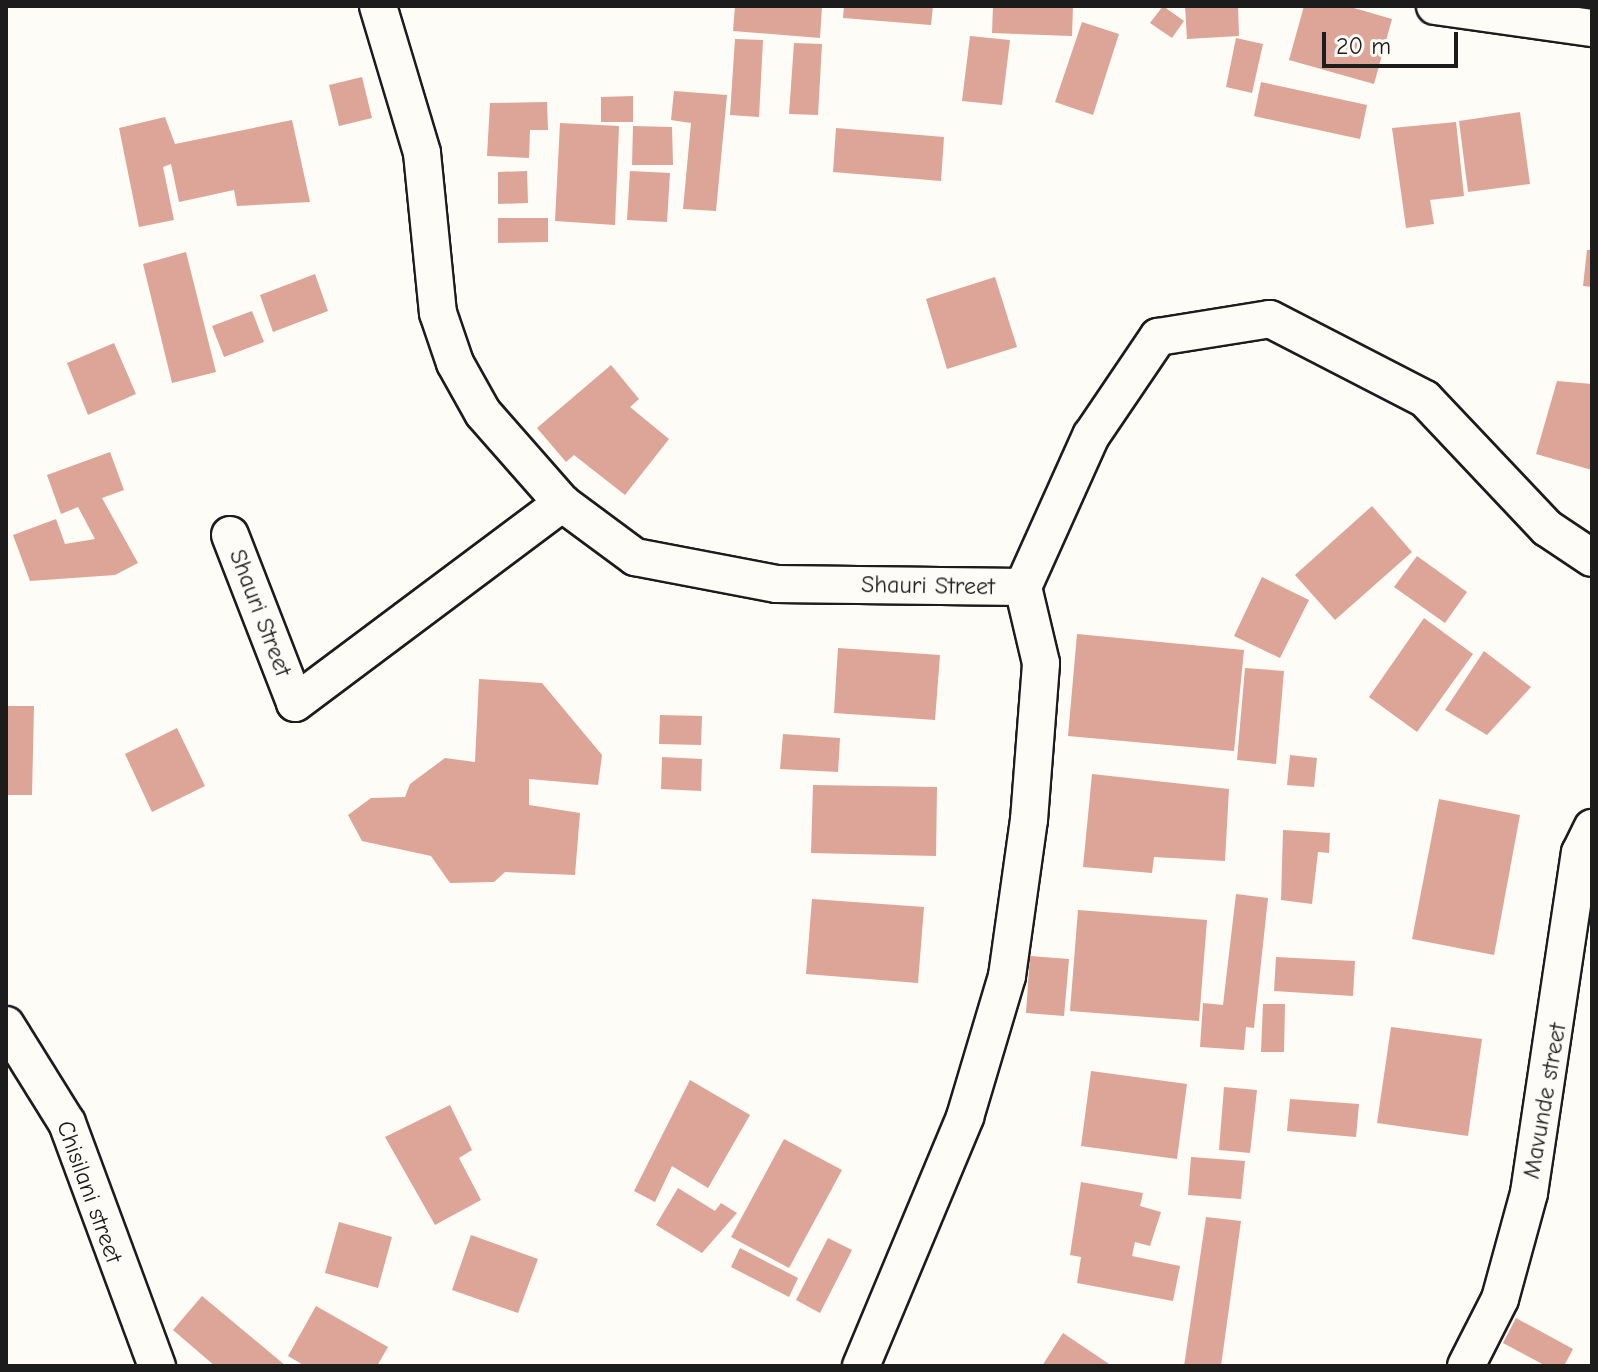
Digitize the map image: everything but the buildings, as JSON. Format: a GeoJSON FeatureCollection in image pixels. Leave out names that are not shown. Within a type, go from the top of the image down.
{"type":"FeatureCollection","features":[{"type":"Feature","properties":{"kind":"street"},"geometry":{"type":"LineString","coordinates":[[378,6],[422,153],[438,313],[455,363],[483,413],[562,503]]}},
{"type":"Feature","properties":{"kind":"street"},"geometry":{"type":"LineString","coordinates":[[1435,6],[1592,28]]}},
{"type":"Feature","properties":{"kind":"street","name":"Shauri Street"},"geometry":{"type":"LineString","coordinates":[[230,535],[295,703],[562,503],[635,557],[776,584],[1023,587],[1091,436],[1158,337],[1270,319],[1425,399],[1547,528],[1592,558]]}},
{"type":"Feature","properties":{"kind":"street"},"geometry":{"type":"LineString","coordinates":[[861,1366],[965,1117],[1007,976],[1041,663],[1023,587]]}},
{"type":"Feature","properties":{"kind":"street","name":"Mavunde street"},"geometry":{"type":"LineString","coordinates":[[1466,1366],[1500,1299],[1529,1193],[1580,853],[1592,828]]}},
{"type":"Feature","properties":{"kind":"street","name":"Chisilani street"},"geometry":{"type":"LineString","coordinates":[[6,1025],[67,1123],[157,1366]]}}]}
